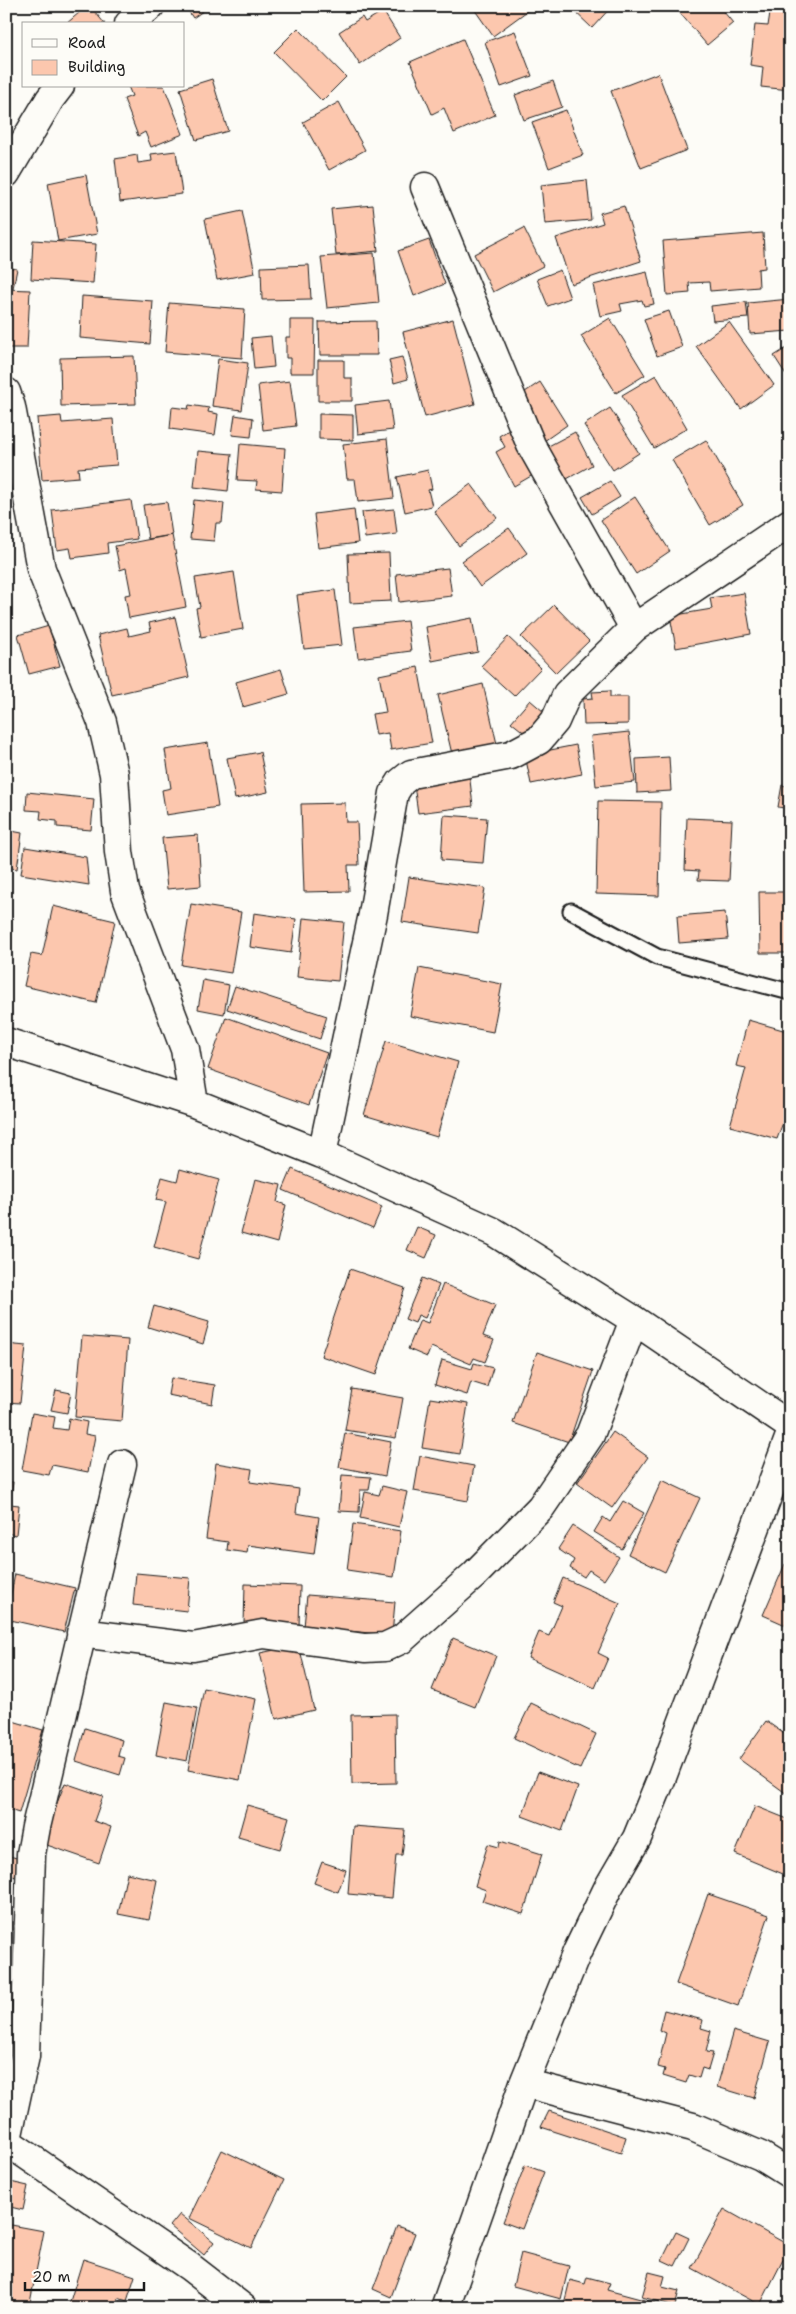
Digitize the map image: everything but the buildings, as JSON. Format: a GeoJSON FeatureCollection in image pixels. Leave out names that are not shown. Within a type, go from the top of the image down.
{"type":"FeatureCollection","features":[{"type":"Feature","properties":{"kind":"street"},"geometry":{"type":"LineString","coordinates":[[132,22],[150,6]]}},
{"type":"Feature","properties":{"kind":"street"},"geometry":{"type":"LineString","coordinates":[[6,173],[58,88]]}},
{"type":"Feature","properties":{"kind":"street"},"geometry":{"type":"LineString","coordinates":[[425,187],[532,445],[634,628]]}},
{"type":"Feature","properties":{"kind":"street"},"geometry":{"type":"LineString","coordinates":[[6,392],[12,407],[41,568],[102,722],[114,774],[119,852],[126,891],[185,1049],[194,1103]]}},
{"type":"Feature","properties":{"kind":"street"},"geometry":{"type":"LineString","coordinates":[[322,1154],[373,914],[394,793],[401,782],[411,774],[511,755],[539,740],[555,721],[567,694],[634,628],[790,524]]}},
{"type":"Feature","properties":{"kind":"street"},"geometry":{"type":"LineString","coordinates":[[6,1042],[194,1103],[322,1154],[494,1232],[634,1320],[790,1426]]}},
{"type":"Feature","properties":{"kind":"street"},"geometry":{"type":"LineString","coordinates":[[81,1634],[193,1647],[262,1634],[365,1648],[385,1647],[402,1639],[474,1575],[541,1507],[590,1435],[634,1320]]}},
{"type":"Feature","properties":{"kind":"street"},"geometry":{"type":"LineString","coordinates":[[445,2308],[524,2083],[577,1952],[608,1888],[637,1838],[662,1777],[790,1436]]}},
{"type":"Feature","properties":{"kind":"street"},"geometry":{"type":"LineString","coordinates":[[122,1464],[31,1854],[25,2056],[7,2142],[190,2267],[243,2308]]}},
{"type":"Feature","properties":{"kind":"street"},"geometry":{"type":"LineString","coordinates":[[524,2083],[693,2127],[761,2156],[790,2174]]}},
{"type":"Feature","properties":{"kind":"lane"},"geometry":{"type":"LineString","coordinates":[[571,911],[657,957],[790,992]]}}]}
